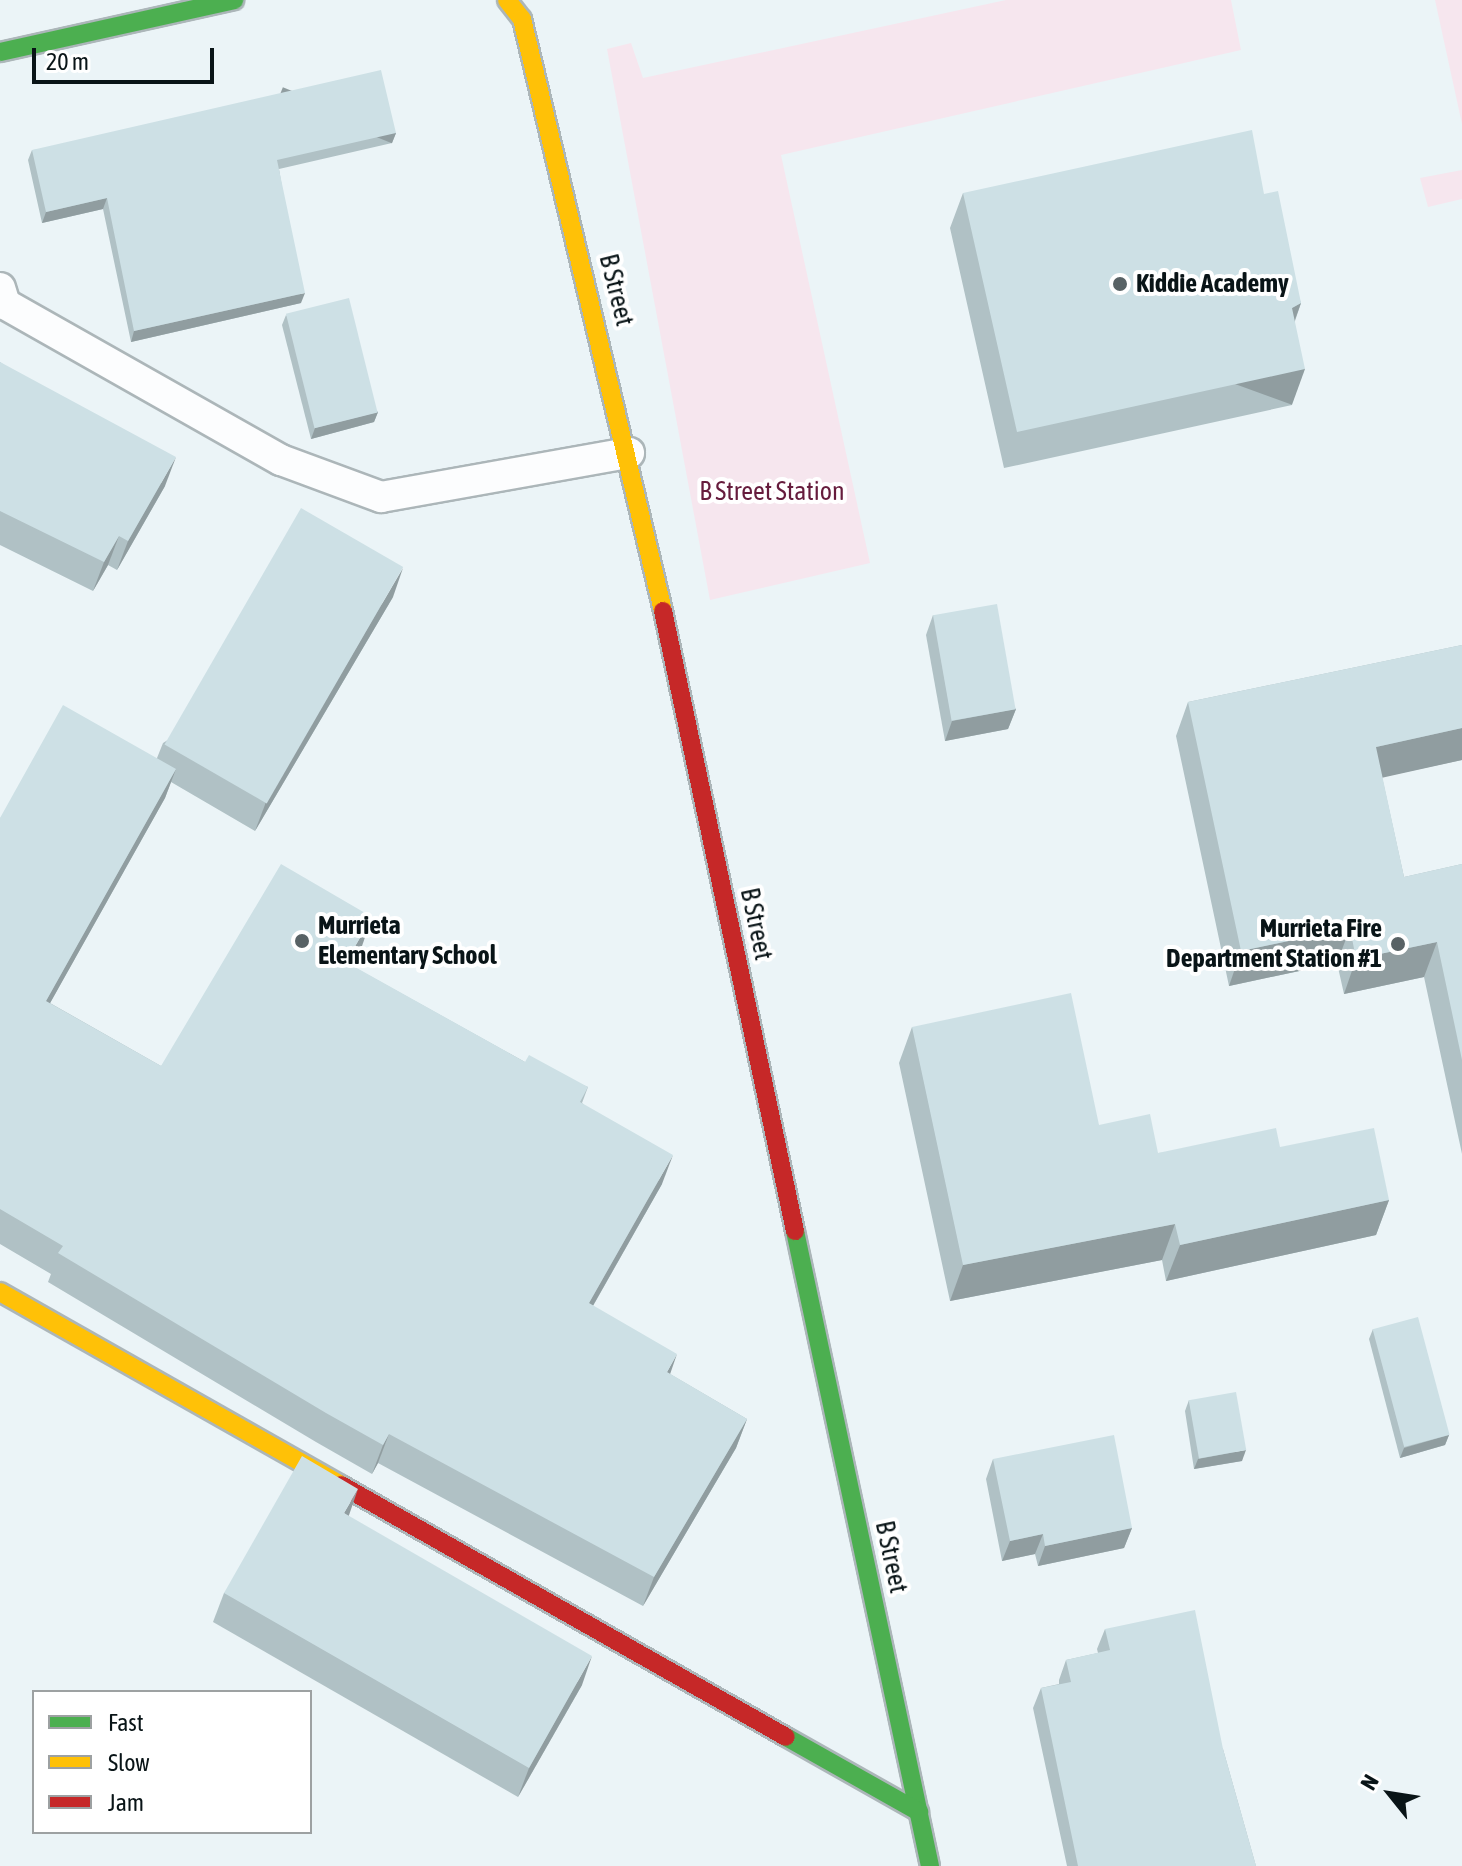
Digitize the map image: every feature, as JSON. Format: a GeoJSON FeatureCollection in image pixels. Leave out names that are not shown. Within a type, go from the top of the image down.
{"type":"FeatureCollection","features":[{"type":"Feature","properties":{"kind":"street"},"geometry":{"type":"LineString","coordinates":[[0,52],[234,0]]}},
{"type":"Feature","properties":{"kind":"street","name":"B Street"},"geometry":{"type":"LineString","coordinates":[[507,0],[522,19],[629,453],[930,1866]]}},
{"type":"Feature","properties":{"kind":"street"},"geometry":{"type":"LineString","coordinates":[[0,1292],[919,1812]]}},
{"type":"Feature","properties":{"kind":"lane"},"geometry":{"type":"LineString","coordinates":[[0,288],[5,304],[281,460],[381,497],[629,453]]}},
{"type":"Feature","properties":{"kind":"green space","name":"B Street Station"},"geometry":{"type":"Polygon","coordinates":[[[1006,0],[1231,0],[1241,50],[781,155],[870,563],[710,600],[607,49],[631,43],[643,78],[1006,0]]]}},
{"type":"Feature","properties":{"kind":"green space"},"geometry":{"type":"Polygon","coordinates":[[[1435,0],[1462,0],[1462,124],[1435,0]]]}},
{"type":"Feature","properties":{"kind":"green space"},"geometry":{"type":"Polygon","coordinates":[[[1462,170],[1462,199],[1428,207],[1420,178],[1462,170]]]}},
{"type":"Feature","properties":{"kind":"building"},"geometry":{"type":"Polygon","coordinates":[[[381,70],[396,133],[277,160],[305,293],[134,331],[107,198],[46,212],[32,150],[381,70]]]}},
{"type":"Feature","properties":{"kind":"building","name":"Kiddie Academy"},"geometry":{"type":"Polygon","coordinates":[[[1252,130],[1264,194],[1278,191],[1301,303],[1292,308],[1305,369],[1017,432],[963,193],[1252,130]]]}},
{"type":"Feature","properties":{"kind":"building"},"geometry":{"type":"Polygon","coordinates":[[[349,298],[378,412],[314,428],[286,314],[349,298]]]}},
{"type":"Feature","properties":{"kind":"building"},"geometry":{"type":"Polygon","coordinates":[[[0,362],[176,457],[128,541],[119,536],[104,562],[0,511],[0,362]]]}},
{"type":"Feature","properties":{"kind":"building"},"geometry":{"type":"Polygon","coordinates":[[[301,508],[403,567],[267,803],[164,744],[301,508]]]}},
{"type":"Feature","properties":{"kind":"building"},"geometry":{"type":"Polygon","coordinates":[[[997,604],[1016,709],[952,721],[933,615],[997,604]]]}},
{"type":"Feature","properties":{"kind":"building"},"geometry":{"type":"Polygon","coordinates":[[[1462,645],[1462,728],[1376,747],[1404,877],[1462,864],[1462,1060],[1437,942],[1356,959],[1350,928],[1241,951],[1188,702],[1462,645]]]}},
{"type":"Feature","properties":{"kind":"building"},"geometry":{"type":"Polygon","coordinates":[[[63,705],[176,769],[46,1001],[161,1066],[281,864],[372,917],[346,962],[525,1062],[529,1055],[588,1087],[580,1102],[673,1155],[589,1303],[677,1354],[667,1372],[747,1419],[654,1577],[389,1434],[383,1445],[326,1413],[58,1253],[63,1246],[0,1209],[0,818],[63,705]]]}},
{"type":"Feature","properties":{"kind":"building"},"geometry":{"type":"Polygon","coordinates":[[[1071,993],[1099,1125],[1150,1114],[1158,1153],[1276,1128],[1280,1147],[1374,1128],[1389,1200],[1180,1245],[1175,1224],[963,1265],[912,1027],[1071,993]]]}},
{"type":"Feature","properties":{"kind":"building"},"geometry":{"type":"Polygon","coordinates":[[[1418,1317],[1450,1435],[1404,1447],[1373,1329],[1418,1317]]]}},
{"type":"Feature","properties":{"kind":"building"},"geometry":{"type":"Polygon","coordinates":[[[1236,1392],[1246,1450],[1199,1458],[1189,1400],[1236,1392]]]}},
{"type":"Feature","properties":{"kind":"building"},"geometry":{"type":"Polygon","coordinates":[[[1114,1435],[1132,1528],[1045,1546],[1043,1534],[1010,1541],[993,1459],[1114,1435]]]}},
{"type":"Feature","properties":{"kind":"building"},"geometry":{"type":"Polygon","coordinates":[[[302,1456],[358,1489],[344,1513],[592,1656],[529,1768],[224,1593],[302,1456]]]}},
{"type":"Feature","properties":{"kind":"building"},"geometry":{"type":"Polygon","coordinates":[[[1195,1610],[1223,1749],[1256,1866],[1078,1866],[1041,1688],[1071,1682],[1066,1660],[1110,1650],[1105,1629],[1195,1610]]]}},
{"type":"Feature","properties":{"kind":"traffic: fast"},"geometry":{"type":"LineString","coordinates":[[0,52],[234,0]]}},
{"type":"Feature","properties":{"kind":"traffic: fast"},"geometry":{"type":"LineString","coordinates":[[795,1231],[930,1866]]}},
{"type":"Feature","properties":{"kind":"traffic: fast"},"geometry":{"type":"LineString","coordinates":[[786,1737],[919,1812]]}},
{"type":"Feature","properties":{"kind":"traffic: slow"},"geometry":{"type":"LineString","coordinates":[[507,0],[522,19],[663,611]]}},
{"type":"Feature","properties":{"kind":"traffic: slow"},"geometry":{"type":"LineString","coordinates":[[0,1292],[341,1485]]}},
{"type":"Feature","properties":{"kind":"traffic: jam"},"geometry":{"type":"LineString","coordinates":[[663,611],[795,1231]]}},
{"type":"Feature","properties":{"kind":"traffic: jam"},"geometry":{"type":"LineString","coordinates":[[341,1485],[786,1737]]}},
{"type":"Feature","properties":{"kind":"place","name":"Kiddie Academy"},"geometry":{"type":"Point","coordinates":[1120,284]}},
{"type":"Feature","properties":{"kind":"place","name":"Murrieta Elementary School"},"geometry":{"type":"Point","coordinates":[302,941]}},
{"type":"Feature","properties":{"kind":"place","name":"Murrieta Fire Department Station #1"},"geometry":{"type":"Point","coordinates":[1398,944]}}]}
